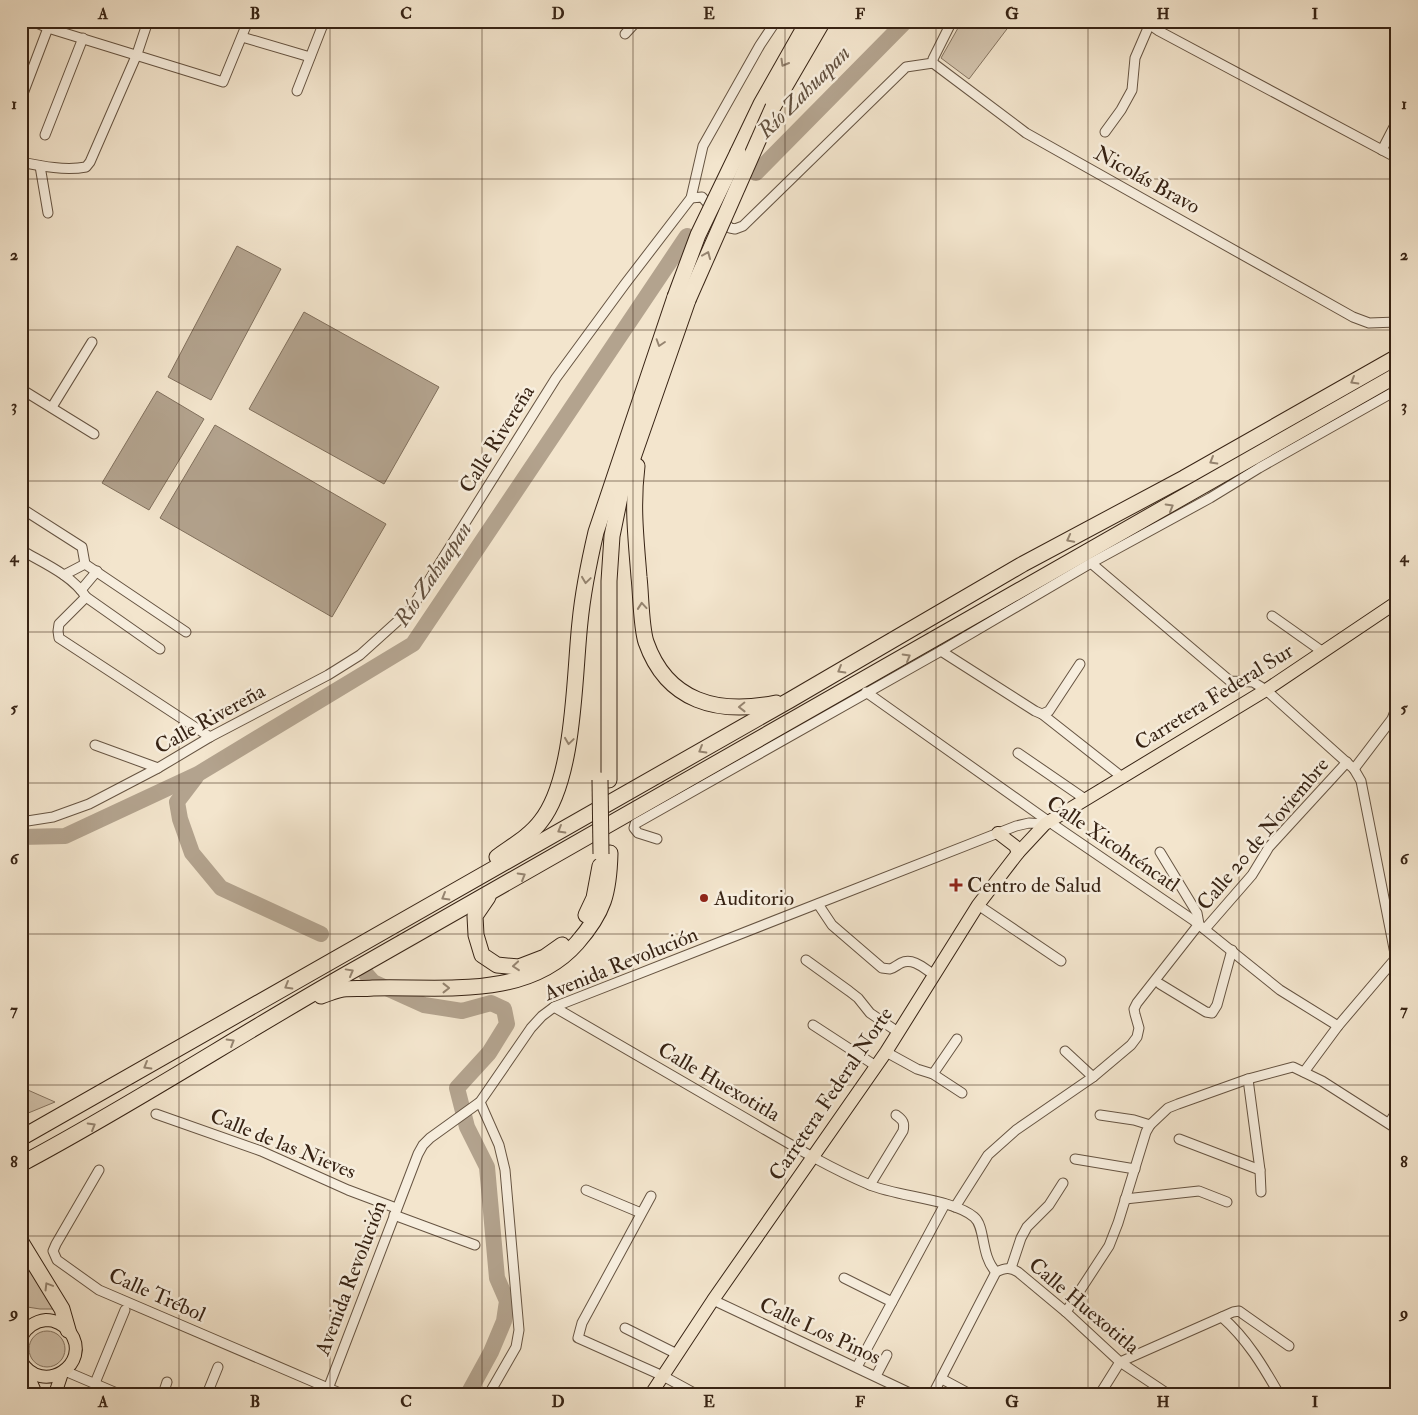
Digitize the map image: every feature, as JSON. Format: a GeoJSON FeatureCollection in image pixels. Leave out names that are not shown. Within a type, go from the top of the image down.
{"type":"FeatureCollection","features":[{"type":"Feature","properties":{"kind":"highway"},"geometry":{"type":"LineString","coordinates":[[604,780],[609,581],[612,536],[622,492],[682,298],[698,235],[761,104],[808,21]]}},
{"type":"Feature","properties":{"kind":"highway"},"geometry":{"type":"LineString","coordinates":[[487,872],[494,860],[523,839],[541,821],[560,785],[569,743],[580,619],[588,566],[596,532],[682,298],[774,107],[823,21]]}},
{"type":"Feature","properties":{"kind":"highway"},"geometry":{"type":"LineString","coordinates":[[21,1138],[790,700],[1023,564],[1184,478],[1397,357]]}},
{"type":"Feature","properties":{"kind":"highway"},"geometry":{"type":"LineString","coordinates":[[21,1164],[95,1124],[292,1004],[490,894],[1184,499],[1397,375]]}},
{"type":"Feature","properties":{"kind":"highway"},"geometry":{"type":"LineString","coordinates":[[642,430],[634,493],[634,522],[645,640],[655,664],[674,686],[700,702],[720,707],[759,706],[790,700]]}},
{"type":"Feature","properties":{"kind":"highway"},"geometry":{"type":"LineString","coordinates":[[292,1004],[342,989],[474,988],[520,979],[550,967],[572,948],[593,924],[606,896],[610,872],[606,854],[600,571],[608,499]]}},
{"type":"Feature","properties":{"kind":"highway"},"geometry":{"type":"LineString","coordinates":[[490,894],[476,916],[476,935],[482,955],[497,965],[518,967],[545,957],[560,947],[584,920],[594,898],[606,854]]}},
{"type":"Feature","properties":{"kind":"highway"},"geometry":{"type":"LineString","coordinates":[[21,1132],[40,1126]]}},
{"type":"Feature","properties":{"kind":"highway"},"geometry":{"type":"LineString","coordinates":[[21,1178],[32,1162],[49,1149]]}},
{"type":"Feature","properties":{"kind":"highway"},"geometry":{"type":"LineString","coordinates":[[21,1242],[62,1309],[68,1330]]}},
{"type":"Feature","properties":{"kind":"main road","name":"Carretera Federal Sur"},"geometry":{"type":"LineString","coordinates":[[1046,823],[1266,690],[1397,602]]}},
{"type":"Feature","properties":{"kind":"main road","name":"Carretera Federal Norte"},"geometry":{"type":"LineString","coordinates":[[651,1394],[713,1300],[886,1052],[978,905],[1018,853],[1046,823]]}},
{"type":"Feature","properties":{"kind":"main road"},"geometry":{"type":"LineString","coordinates":[[998,833],[1015,846],[1018,853]]}},
{"type":"Feature","properties":{"kind":"main road"},"geometry":{"type":"LineString","coordinates":[[21,1318],[38,1322]]}},
{"type":"Feature","properties":{"kind":"main road"},"geometry":{"type":"LineString","coordinates":[[21,1337],[27,1329],[38,1322],[54,1321],[62,1324],[68,1330],[75,1344],[75,1351],[70,1366],[63,1372],[44,1377],[33,1373],[23,1363]]}},
{"type":"Feature","properties":{"kind":"main road"},"geometry":{"type":"LineString","coordinates":[[23,1363],[36,1394]]}},
{"type":"Feature","properties":{"kind":"main road"},"geometry":{"type":"LineString","coordinates":[[55,1394],[63,1372]]}},
{"type":"Feature","properties":{"kind":"street"},"geometry":{"type":"LineString","coordinates":[[32,21],[48,28],[223,82],[248,21]]}},
{"type":"Feature","properties":{"kind":"street"},"geometry":{"type":"LineString","coordinates":[[21,162],[40,166],[86,167],[90,162],[137,54],[148,21]]}},
{"type":"Feature","properties":{"kind":"street"},"geometry":{"type":"LineString","coordinates":[[297,91],[322,27],[327,21]]}},
{"type":"Feature","properties":{"kind":"street"},"geometry":{"type":"LineString","coordinates":[[625,34],[637,21]]}},
{"type":"Feature","properties":{"kind":"street"},"geometry":{"type":"LineString","coordinates":[[776,21],[760,45],[703,146],[691,198],[702,197],[730,228],[735,229],[743,226],[906,67],[933,63],[933,58],[952,21]]}},
{"type":"Feature","properties":{"kind":"street"},"geometry":{"type":"LineString","coordinates":[[1104,132],[1121,110],[1132,90],[1135,58],[1150,23],[1158,32],[1397,158]]}},
{"type":"Feature","properties":{"kind":"street"},"geometry":{"type":"LineString","coordinates":[[21,99],[48,28]]}},
{"type":"Feature","properties":{"kind":"street"},"geometry":{"type":"LineString","coordinates":[[45,135],[83,38]]}},
{"type":"Feature","properties":{"kind":"street"},"geometry":{"type":"LineString","coordinates":[[242,38],[310,57]]}},
{"type":"Feature","properties":{"kind":"street","name":"Nicolás Bravo"},"geometry":{"type":"LineString","coordinates":[[933,63],[1026,133],[1353,317],[1369,323],[1397,322]]}},
{"type":"Feature","properties":{"kind":"street"},"geometry":{"type":"LineString","coordinates":[[1382,150],[1397,121]]}},
{"type":"Feature","properties":{"kind":"street"},"geometry":{"type":"LineString","coordinates":[[40,166],[48,212]]}},
{"type":"Feature","properties":{"kind":"street","name":"Calle Rivereña"},"geometry":{"type":"LineString","coordinates":[[21,822],[53,817],[89,804],[158,768],[210,737],[328,676],[360,655],[411,609],[556,378],[691,198]]}},
{"type":"Feature","properties":{"kind":"street"},"geometry":{"type":"LineString","coordinates":[[52,407],[92,342]]}},
{"type":"Feature","properties":{"kind":"street"},"geometry":{"type":"LineString","coordinates":[[21,389],[94,434]]}},
{"type":"Feature","properties":{"kind":"street"},"geometry":{"type":"LineString","coordinates":[[657,839],[638,833],[634,828],[635,824],[1397,390]]}},
{"type":"Feature","properties":{"kind":"street"},"geometry":{"type":"LineString","coordinates":[[21,508],[82,547],[85,564],[186,632]]}},
{"type":"Feature","properties":{"kind":"street"},"geometry":{"type":"LineString","coordinates":[[21,550],[64,575],[84,594],[160,649]]}},
{"type":"Feature","properties":{"kind":"street"},"geometry":{"type":"LineString","coordinates":[[1091,563],[1230,681],[1253,682],[1266,690],[1350,765],[1361,781],[1396,962],[1301,1070]]}},
{"type":"Feature","properties":{"kind":"street"},"geometry":{"type":"LineString","coordinates":[[64,575],[85,564]]}},
{"type":"Feature","properties":{"kind":"street"},"geometry":{"type":"LineString","coordinates":[[97,571],[84,594],[59,624],[59,638],[210,737]]}},
{"type":"Feature","properties":{"kind":"street"},"geometry":{"type":"LineString","coordinates":[[1272,616],[1323,652]]}},
{"type":"Feature","properties":{"kind":"street"},"geometry":{"type":"LineString","coordinates":[[941,651],[1042,714],[1122,776]]}},
{"type":"Feature","properties":{"kind":"street"},"geometry":{"type":"LineString","coordinates":[[1042,714],[1049,711],[1080,664]]}},
{"type":"Feature","properties":{"kind":"street","name":"Calle Xicohténcatl"},"geometry":{"type":"LineString","coordinates":[[866,692],[1046,823],[1202,926],[1280,990],[1338,1026]]}},
{"type":"Feature","properties":{"kind":"street","name":"Calle 20 de Noviembre"},"geometry":{"type":"LineString","coordinates":[[857,1367],[892,1302],[950,1205],[988,1155],[1016,1130],[1115,1060],[1134,1041],[1139,1028],[1134,1014],[1137,1003],[1202,926],[1252,875],[1269,847],[1395,720],[1397,706]]}},
{"type":"Feature","properties":{"kind":"street"},"geometry":{"type":"LineString","coordinates":[[95,745],[158,768]]}},
{"type":"Feature","properties":{"kind":"street"},"geometry":{"type":"LineString","coordinates":[[1018,753],[1085,799]]}},
{"type":"Feature","properties":{"kind":"street","name":"Avenida Revolución"},"geometry":{"type":"LineString","coordinates":[[327,1391],[395,1211],[423,1145],[477,1104],[531,1028],[554,1006],[1016,826],[1030,823],[1046,823]]}},
{"type":"Feature","properties":{"kind":"street"},"geometry":{"type":"LineString","coordinates":[[1160,852],[1197,913],[1202,926]]}},
{"type":"Feature","properties":{"kind":"street"},"geometry":{"type":"LineString","coordinates":[[818,904],[832,925],[882,968],[890,970],[903,962],[909,961],[914,962],[934,975]]}},
{"type":"Feature","properties":{"kind":"street"},"geometry":{"type":"LineString","coordinates":[[978,905],[1061,961]]}},
{"type":"Feature","properties":{"kind":"street"},"geometry":{"type":"LineString","coordinates":[[1160,984],[1206,1012],[1212,1013],[1217,1005],[1232,950]]}},
{"type":"Feature","properties":{"kind":"street"},"geometry":{"type":"LineString","coordinates":[[806,960],[858,998],[870,1013],[898,1032]]}},
{"type":"Feature","properties":{"kind":"street","name":"Calle Huexotitla"},"geometry":{"type":"LineString","coordinates":[[554,1006],[813,1157],[870,1185],[897,1194],[950,1205],[976,1220],[979,1224],[985,1255],[989,1265],[996,1272],[1003,1268],[1011,1268],[1066,1312],[1120,1362],[1168,1394]]}},
{"type":"Feature","properties":{"kind":"street"},"geometry":{"type":"LineString","coordinates":[[813,1025],[876,1066]]}},
{"type":"Feature","properties":{"kind":"street"},"geometry":{"type":"LineString","coordinates":[[933,1074],[957,1039]]}},
{"type":"Feature","properties":{"kind":"street"},"geometry":{"type":"LineString","coordinates":[[1065,1051],[1093,1077]]}},
{"type":"Feature","properties":{"kind":"street"},"geometry":{"type":"LineString","coordinates":[[886,1052],[933,1074],[962,1093]]}},
{"type":"Feature","properties":{"kind":"street"},"geometry":{"type":"LineString","coordinates":[[1066,1312],[1109,1246],[1146,1132],[1150,1125],[1164,1111],[1248,1079],[1286,1068],[1301,1070],[1393,1126],[1397,1111]]}},
{"type":"Feature","properties":{"kind":"street"},"geometry":{"type":"LineString","coordinates":[[1248,1079],[1262,1192]]}},
{"type":"Feature","properties":{"kind":"street"},"geometry":{"type":"LineString","coordinates":[[477,1104],[499,1145],[505,1170],[512,1259],[518,1301],[519,1330],[516,1347],[489,1394]]}},
{"type":"Feature","properties":{"kind":"street","name":"Calle de las Nieves"},"geometry":{"type":"LineString","coordinates":[[156,1114],[261,1151],[475,1245]]}},
{"type":"Feature","properties":{"kind":"street"},"geometry":{"type":"LineString","coordinates":[[870,1185],[903,1131],[905,1124],[896,1115]]}},
{"type":"Feature","properties":{"kind":"street"},"geometry":{"type":"LineString","coordinates":[[1100,1115],[1134,1120],[1150,1125]]}},
{"type":"Feature","properties":{"kind":"street"},"geometry":{"type":"LineString","coordinates":[[1179,1139],[1260,1170]]}},
{"type":"Feature","properties":{"kind":"street"},"geometry":{"type":"LineString","coordinates":[[1075,1159],[1135,1169]]}},
{"type":"Feature","properties":{"kind":"street","name":"Calle Trébol"},"geometry":{"type":"LineString","coordinates":[[99,1170],[56,1244],[53,1251],[57,1260],[99,1290],[327,1391],[342,1394]]}},
{"type":"Feature","properties":{"kind":"street"},"geometry":{"type":"LineString","coordinates":[[1011,1268],[1021,1238],[1027,1227],[1049,1205],[1064,1184]]}},
{"type":"Feature","properties":{"kind":"street"},"geometry":{"type":"LineString","coordinates":[[586,1190],[641,1213]]}},
{"type":"Feature","properties":{"kind":"street"},"geometry":{"type":"LineString","coordinates":[[1125,1199],[1199,1191],[1227,1202]]}},
{"type":"Feature","properties":{"kind":"street"},"geometry":{"type":"LineString","coordinates":[[651,1196],[582,1323],[578,1338],[663,1376],[696,1394]]}},
{"type":"Feature","properties":{"kind":"street"},"geometry":{"type":"LineString","coordinates":[[934,1394],[996,1272]]}},
{"type":"Feature","properties":{"kind":"street"},"geometry":{"type":"LineString","coordinates":[[844,1278],[892,1302]]}},
{"type":"Feature","properties":{"kind":"street","name":"Calle Los Pinos"},"geometry":{"type":"LineString","coordinates":[[713,1300],[912,1394]]}},
{"type":"Feature","properties":{"kind":"street"},"geometry":{"type":"LineString","coordinates":[[95,1384],[125,1310]]}},
{"type":"Feature","properties":{"kind":"street"},"geometry":{"type":"LineString","coordinates":[[1100,1394],[1120,1362],[1239,1311],[1289,1346]]}},
{"type":"Feature","properties":{"kind":"street"},"geometry":{"type":"LineString","coordinates":[[1222,1318],[1238,1331],[1262,1364],[1279,1394]]}},
{"type":"Feature","properties":{"kind":"street"},"geometry":{"type":"LineString","coordinates":[[624,1328],[677,1354]]}},
{"type":"Feature","properties":{"kind":"street"},"geometry":{"type":"LineString","coordinates":[[876,1376],[886,1355]]}},
{"type":"Feature","properties":{"kind":"street"},"geometry":{"type":"LineString","coordinates":[[207,1394],[218,1367]]}},
{"type":"Feature","properties":{"kind":"street"},"geometry":{"type":"LineString","coordinates":[[63,1372],[120,1394]]}},
{"type":"Feature","properties":{"kind":"street"},"geometry":{"type":"LineString","coordinates":[[942,1379],[967,1393]]}},
{"type":"Feature","properties":{"kind":"street"},"geometry":{"type":"LineString","coordinates":[[163,1394],[168,1382]]}},
{"type":"Feature","properties":{"kind":"street"},"geometry":{"type":"LineString","coordinates":[[1394,1394],[1397,1382]]}},
{"type":"Feature","properties":{"kind":"shaded area"},"geometry":{"type":"Polygon","coordinates":[[[962,21],[1013,21],[969,79],[941,58],[962,21]]]}},
{"type":"Feature","properties":{"kind":"shaded area"},"geometry":{"type":"Polygon","coordinates":[[[237,246],[281,269],[211,400],[168,377],[237,246]]]}},
{"type":"Feature","properties":{"kind":"shaded area"},"geometry":{"type":"Polygon","coordinates":[[[304,312],[439,387],[384,484],[249,409],[304,312]]]}},
{"type":"Feature","properties":{"kind":"shaded area"},"geometry":{"type":"Polygon","coordinates":[[[157,391],[204,419],[149,510],[102,483],[157,391]]]}},
{"type":"Feature","properties":{"kind":"shaded area"},"geometry":{"type":"Polygon","coordinates":[[[215,425],[386,524],[332,617],[160,518],[215,425]]]}},
{"type":"Feature","properties":{"kind":"shaded area"},"geometry":{"type":"Polygon","coordinates":[[[21,1087],[55,1102],[21,1116],[21,1087]]]}},
{"type":"Feature","properties":{"kind":"shaded area"},"geometry":{"type":"Polygon","coordinates":[[[21,1251],[56,1309],[21,1306],[21,1251]]]}},
{"type":"Feature","properties":{"kind":"shaded area"},"geometry":{"type":"Polygon","coordinates":[[[47,1331],[54,1332],[60,1336],[64,1342],[64,1356],[60,1362],[54,1366],[47,1367],[40,1366],[34,1362],[30,1356],[29,1349],[30,1342],[34,1336],[40,1332],[47,1331]]]}},
{"type":"Feature","properties":{"kind":"waterway","name":"Río Zahuapan"},"geometry":{"type":"LineString","coordinates":[[756,173],[906,21]]}},
{"type":"Feature","properties":{"kind":"waterway","name":"Río Zahuapan"},"geometry":{"type":"LineString","coordinates":[[21,837],[65,836],[198,774],[413,644],[687,236]]}},
{"type":"Feature","properties":{"kind":"waterway"},"geometry":{"type":"LineString","coordinates":[[196,777],[177,802],[180,819],[192,853],[221,888],[321,934]]}},
{"type":"Feature","properties":{"kind":"waterway"},"geometry":{"type":"LineString","coordinates":[[366,974],[373,982],[424,1005],[462,1011],[491,1003],[504,1009],[507,1024],[489,1053],[457,1088],[467,1127],[487,1167],[497,1278],[507,1301],[504,1321],[491,1352],[468,1394]]}},
{"type":"Feature","properties":{"kind":"place","name":"Centro de Salud"},"geometry":{"type":"Point","coordinates":[956,885]}},
{"type":"Feature","properties":{"kind":"place","name":"Auditorio"},"geometry":{"type":"Point","coordinates":[704,898]}}]}
